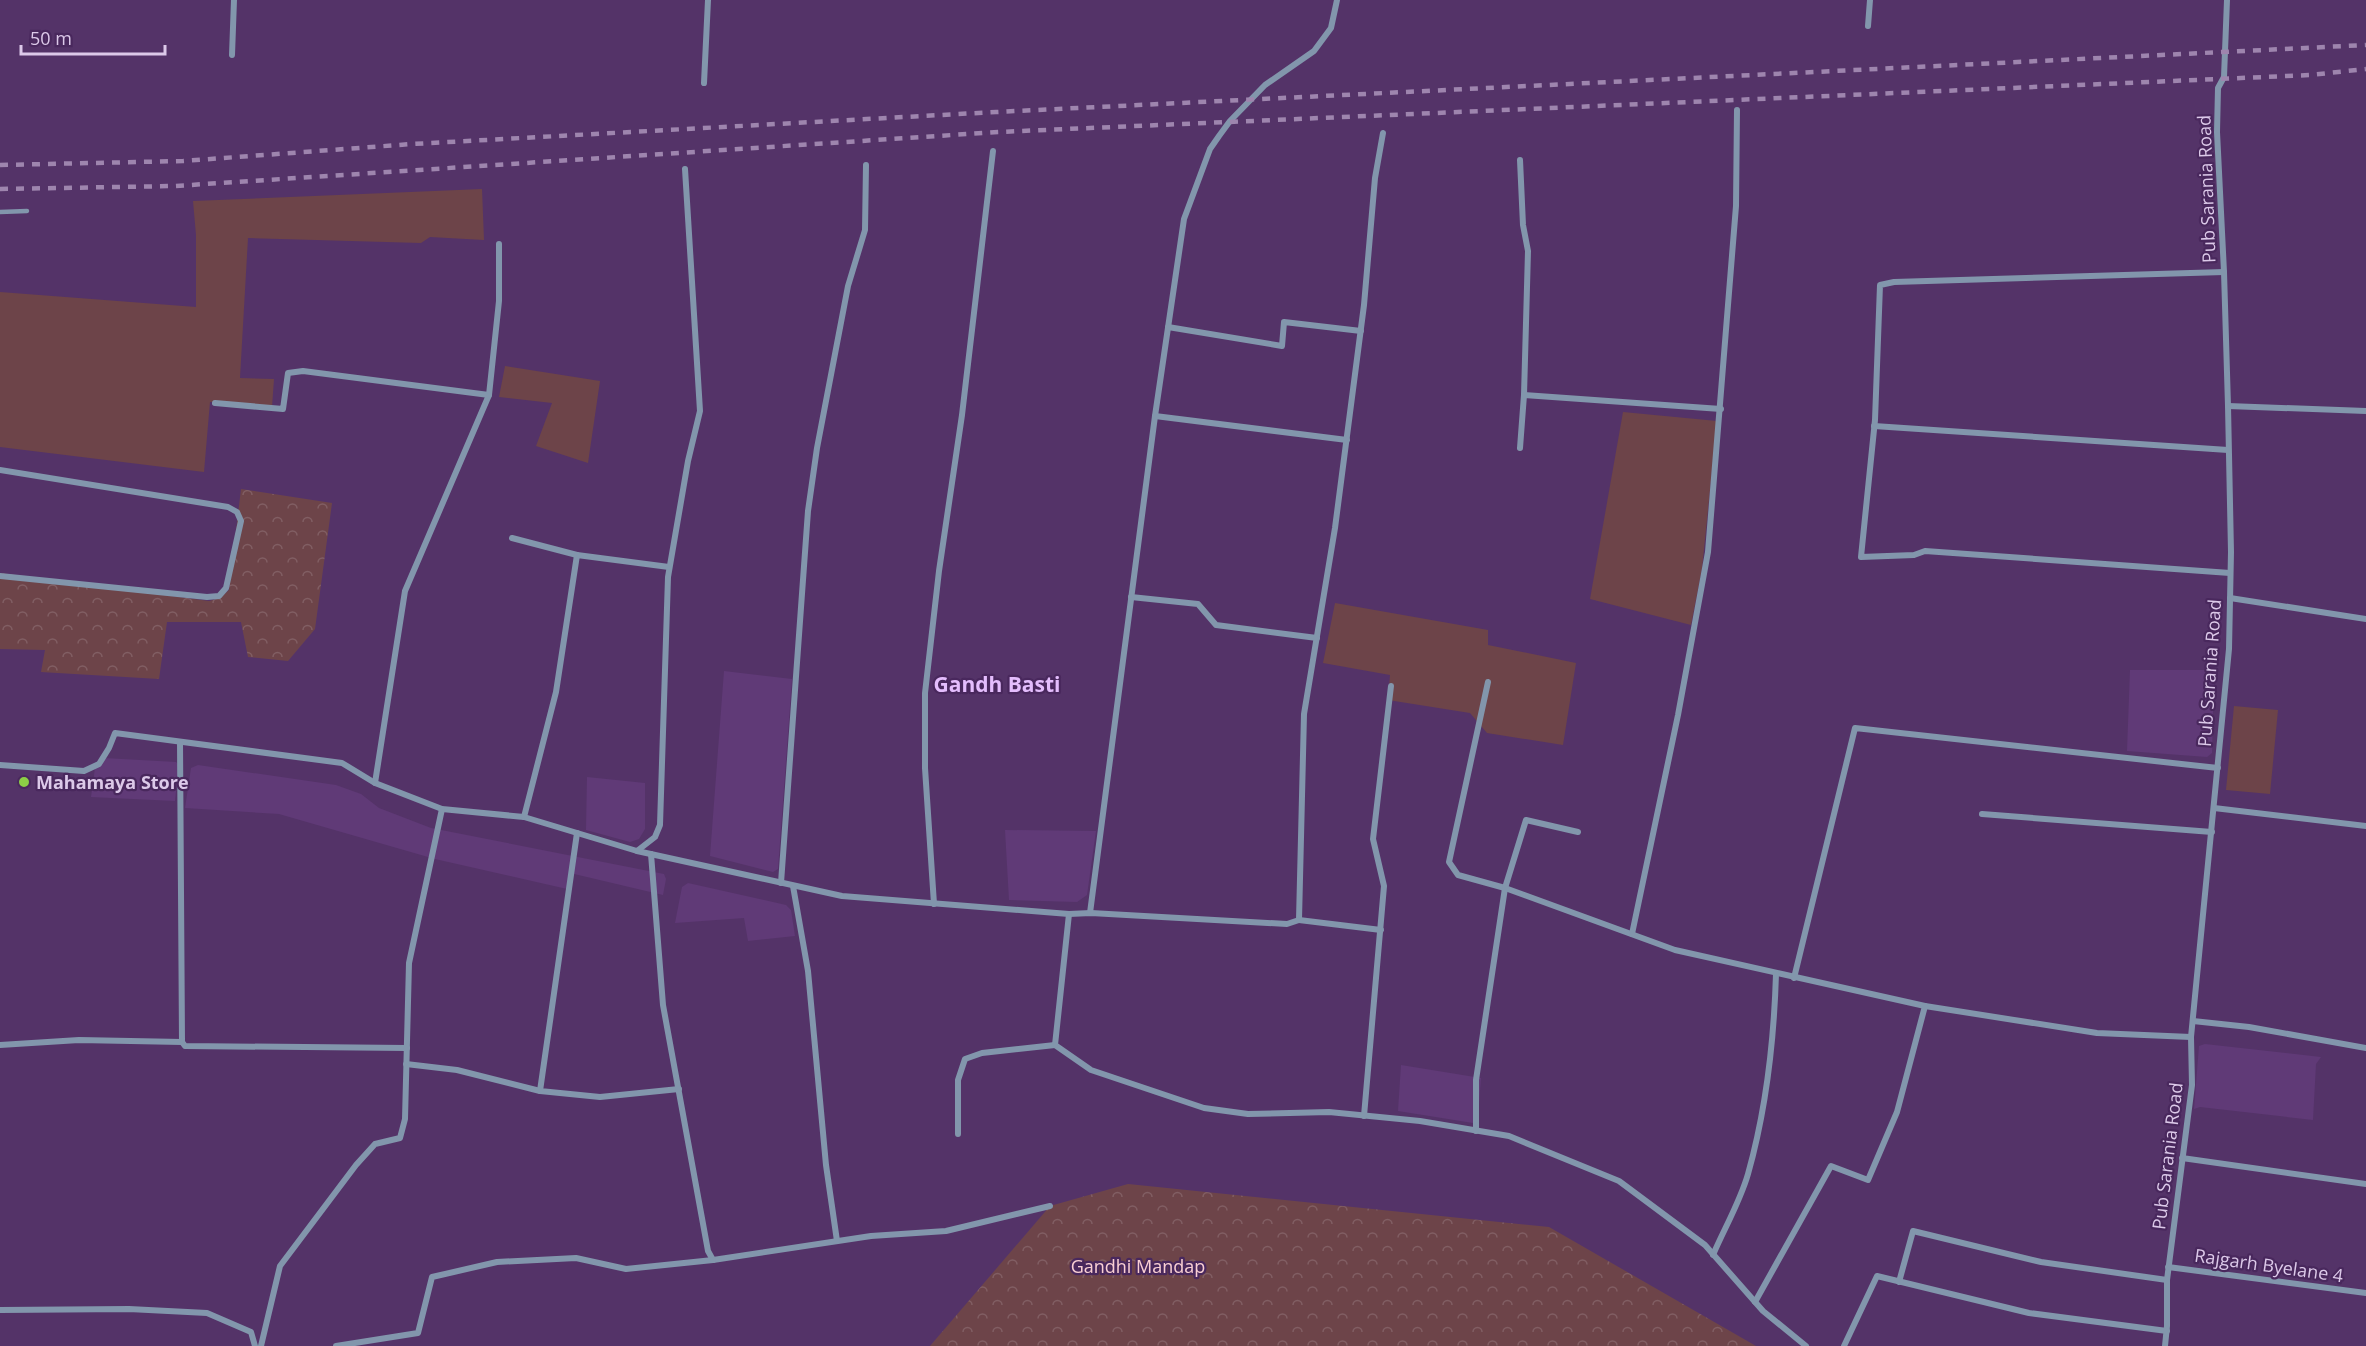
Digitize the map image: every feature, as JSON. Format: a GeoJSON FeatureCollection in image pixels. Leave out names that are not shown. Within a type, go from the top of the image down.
{"type":"FeatureCollection","features":[{"type":"Feature","properties":{"kind":"street"},"geometry":{"type":"LineString","coordinates":[[232,56],[234,0]]}},
{"type":"Feature","properties":{"kind":"street"},"geometry":{"type":"LineString","coordinates":[[705,83],[708,0]]}},
{"type":"Feature","properties":{"kind":"street"},"geometry":{"type":"LineString","coordinates":[[1090,913],[1155,416],[1184,219],[1210,150],[1230,121],[1265,85],[1314,51],[1331,28],[1337,0]]}},
{"type":"Feature","properties":{"kind":"street"},"geometry":{"type":"LineString","coordinates":[[1868,26],[1870,0]]}},
{"type":"Feature","properties":{"kind":"street","name":"Pub Sarania Road"},"geometry":{"type":"LineString","coordinates":[[2165,1346],[2168,1267],[2192,1085],[2191,1037],[2229,649],[2228,406],[2217,132],[2218,88],[2224,77],[2227,0]]}},
{"type":"Feature","properties":{"kind":"street"},"geometry":{"type":"LineString","coordinates":[[1632,934],[1678,715],[1708,552],[1736,206],[1737,110]]}},
{"type":"Feature","properties":{"kind":"street"},"geometry":{"type":"LineString","coordinates":[[1299,920],[1304,714],[1347,440],[1361,331],[1375,178],[1383,133]]}},
{"type":"Feature","properties":{"kind":"street"},"geometry":{"type":"LineString","coordinates":[[934,904],[925,768],[925,693],[939,572],[963,415],[993,151]]}},
{"type":"Feature","properties":{"kind":"street"},"geometry":{"type":"LineString","coordinates":[[1520,160],[1523,225],[1528,250],[1524,395],[1520,448]]}},
{"type":"Feature","properties":{"kind":"street"},"geometry":{"type":"LineString","coordinates":[[781,884],[808,511],[817,448],[848,286],[865,230],[866,165]]}},
{"type":"Feature","properties":{"kind":"street"},"geometry":{"type":"LineString","coordinates":[[637,851],[656,837],[660,825],[669,567],[688,460],[700,411],[685,169]]}},
{"type":"Feature","properties":{"kind":"street"},"geometry":{"type":"LineString","coordinates":[[375,783],[405,591],[489,395],[499,301],[499,244]]}},
{"type":"Feature","properties":{"kind":"street"},"geometry":{"type":"LineString","coordinates":[[2224,272],[1894,282],[1880,285],[1874,426],[1861,557],[1914,555],[1925,551],[2230,573]]}},
{"type":"Feature","properties":{"kind":"street"},"geometry":{"type":"LineString","coordinates":[[1168,327],[1282,346],[1284,322],[1361,331]]}},
{"type":"Feature","properties":{"kind":"street"},"geometry":{"type":"LineString","coordinates":[[215,403],[283,409],[288,373],[303,371],[489,395]]}},
{"type":"Feature","properties":{"kind":"street"},"geometry":{"type":"LineString","coordinates":[[1524,395],[1721,409]]}},
{"type":"Feature","properties":{"kind":"street"},"geometry":{"type":"LineString","coordinates":[[2228,406],[2366,411]]}},
{"type":"Feature","properties":{"kind":"street"},"geometry":{"type":"LineString","coordinates":[[1155,416],[1347,440]]}},
{"type":"Feature","properties":{"kind":"street"},"geometry":{"type":"LineString","coordinates":[[1874,426],[2228,450]]}},
{"type":"Feature","properties":{"kind":"street"},"geometry":{"type":"LineString","coordinates":[[0,470],[228,507],[237,512],[241,521],[226,588],[219,596],[207,597],[0,576]]}},
{"type":"Feature","properties":{"kind":"street"},"geometry":{"type":"LineString","coordinates":[[512,538],[577,555],[669,567]]}},
{"type":"Feature","properties":{"kind":"street"},"geometry":{"type":"LineString","coordinates":[[524,817],[556,692],[577,555]]}},
{"type":"Feature","properties":{"kind":"street"},"geometry":{"type":"LineString","coordinates":[[1131,597],[1198,604],[1216,625],[1317,638]]}},
{"type":"Feature","properties":{"kind":"street"},"geometry":{"type":"LineString","coordinates":[[2230,598],[2366,619]]}},
{"type":"Feature","properties":{"kind":"street"},"geometry":{"type":"LineString","coordinates":[[1488,682],[1449,862],[1458,875],[1505,888],[1675,950],[1794,978],[1925,1006],[2097,1034],[2191,1037]]}},
{"type":"Feature","properties":{"kind":"street"},"geometry":{"type":"LineString","coordinates":[[1364,1116],[1384,886],[1373,839],[1391,686]]}},
{"type":"Feature","properties":{"kind":"street"},"geometry":{"type":"LineString","coordinates":[[1794,978],[1855,728],[2218,768]]}},
{"type":"Feature","properties":{"kind":"street"},"geometry":{"type":"LineString","coordinates":[[0,765],[84,771],[99,764],[115,733],[342,763],[375,783],[442,809],[524,817],[637,851],[842,897],[1069,914],[1090,913],[1287,924],[1299,920],[1381,930]]}},
{"type":"Feature","properties":{"kind":"street"},"geometry":{"type":"LineString","coordinates":[[180,742],[182,1042]]}},
{"type":"Feature","properties":{"kind":"street"},"geometry":{"type":"LineString","coordinates":[[2214,808],[2366,826]]}},
{"type":"Feature","properties":{"kind":"street"},"geometry":{"type":"LineString","coordinates":[[261,1346],[280,1266],[356,1165],[375,1144],[400,1138],[405,1119],[409,963],[442,809]]}},
{"type":"Feature","properties":{"kind":"street"},"geometry":{"type":"LineString","coordinates":[[1982,814],[2212,832]]}},
{"type":"Feature","properties":{"kind":"street"},"geometry":{"type":"LineString","coordinates":[[1476,1131],[1476,1080],[1505,888],[1526,820],[1578,832]]}},
{"type":"Feature","properties":{"kind":"street"},"geometry":{"type":"LineString","coordinates":[[540,1091],[577,833]]}},
{"type":"Feature","properties":{"kind":"street"},"geometry":{"type":"LineString","coordinates":[[651,854],[663,1005],[708,1251],[713,1260]]}},
{"type":"Feature","properties":{"kind":"street"},"geometry":{"type":"LineString","coordinates":[[793,886],[808,972],[826,1165],[837,1241]]}},
{"type":"Feature","properties":{"kind":"street"},"geometry":{"type":"LineString","coordinates":[[1055,1045],[1069,914]]}},
{"type":"Feature","properties":{"kind":"street"},"geometry":{"type":"LineString","coordinates":[[1713,1255],[1748,1176],[1761,1118],[1774,1020],[1776,974]]}},
{"type":"Feature","properties":{"kind":"street"},"geometry":{"type":"LineString","coordinates":[[1755,1302],[1831,1166],[1868,1180],[1896,1112],[1925,1006]]}},
{"type":"Feature","properties":{"kind":"street"},"geometry":{"type":"LineString","coordinates":[[2193,1021],[2249,1027],[2366,1048]]}},
{"type":"Feature","properties":{"kind":"street"},"geometry":{"type":"LineString","coordinates":[[0,1045],[79,1040],[182,1042],[185,1046],[407,1048]]}},
{"type":"Feature","properties":{"kind":"street"},"geometry":{"type":"LineString","coordinates":[[958,1134],[958,1080],[965,1059],[982,1053],[1055,1045],[1091,1070],[1204,1108],[1248,1114],[1329,1112],[1420,1121],[1509,1136],[1619,1181],[1705,1245],[1755,1302],[1806,1346]]}},
{"type":"Feature","properties":{"kind":"street"},"geometry":{"type":"LineString","coordinates":[[406,1064],[456,1070],[540,1091],[600,1097],[679,1089]]}},
{"type":"Feature","properties":{"kind":"street"},"geometry":{"type":"LineString","coordinates":[[2182,1158],[2366,1184]]}},
{"type":"Feature","properties":{"kind":"street"},"geometry":{"type":"LineString","coordinates":[[336,1346],[418,1333],[432,1277],[508,1262],[576,1258],[626,1269],[713,1260],[871,1236],[946,1231],[1050,1206]]}},
{"type":"Feature","properties":{"kind":"street"},"geometry":{"type":"LineString","coordinates":[[1899,1282],[1913,1231],[2041,1262],[2167,1280]]}},
{"type":"Feature","properties":{"kind":"street","name":"Rajgarh Byelane 4"},"geometry":{"type":"LineString","coordinates":[[2168,1267],[2366,1293]]}},
{"type":"Feature","properties":{"kind":"street"},"geometry":{"type":"LineString","coordinates":[[1844,1346],[1877,1276],[2029,1313],[2167,1331]]}},
{"type":"Feature","properties":{"kind":"street"},"geometry":{"type":"LineString","coordinates":[[0,1310],[129,1309],[207,1313],[251,1332],[255,1346]]}},
{"type":"Feature","properties":{"kind":"lane"},"geometry":{"type":"LineString","coordinates":[[0,212],[27,211]]}},
{"type":"Feature","properties":{"kind":"shaded area"},"geometry":{"type":"Polygon","coordinates":[[[2130,670],[2214,670],[2212,753],[2207,757],[2127,751],[2130,670]]]}},
{"type":"Feature","properties":{"kind":"shaded area"},"geometry":{"type":"Polygon","coordinates":[[[724,671],[792,679],[778,869],[773,872],[710,856],[724,671]]]}},
{"type":"Feature","properties":{"kind":"shaded area"},"geometry":{"type":"Polygon","coordinates":[[[104,758],[176,762],[179,765],[175,801],[91,797],[95,768],[104,758]]]}},
{"type":"Feature","properties":{"kind":"shaded area"},"geometry":{"type":"Polygon","coordinates":[[[198,765],[336,785],[361,794],[379,808],[431,828],[664,874],[666,879],[663,895],[570,873],[567,889],[435,859],[279,814],[185,808],[191,768],[198,765]]]}},
{"type":"Feature","properties":{"kind":"shaded area"},"geometry":{"type":"Polygon","coordinates":[[[587,777],[645,783],[645,829],[639,839],[630,842],[586,830],[587,777]]]}},
{"type":"Feature","properties":{"kind":"shaded area"},"geometry":{"type":"Polygon","coordinates":[[[1005,830],[1096,831],[1087,895],[1077,902],[1009,900],[1005,830]]]}},
{"type":"Feature","properties":{"kind":"shaded area"},"geometry":{"type":"Polygon","coordinates":[[[688,883],[786,905],[791,910],[795,936],[748,941],[744,918],[675,923],[682,887],[688,883]]]}},
{"type":"Feature","properties":{"kind":"shaded area"},"geometry":{"type":"Polygon","coordinates":[[[2205,1044],[2321,1057],[2316,1064],[2313,1120],[2200,1107],[2194,1109],[2199,1046],[2205,1044]]]}},
{"type":"Feature","properties":{"kind":"shaded area"},"geometry":{"type":"Polygon","coordinates":[[[1401,1065],[1481,1078],[1478,1118],[1473,1123],[1398,1111],[1401,1065]]]}},
{"type":"Feature","properties":{"kind":"green space"},"geometry":{"type":"Polygon","coordinates":[[[482,189],[484,240],[430,237],[421,243],[248,238],[240,378],[274,379],[272,407],[210,402],[204,472],[0,447],[0,292],[196,307],[196,235],[193,201],[482,189]]]}},
{"type":"Feature","properties":{"kind":"green space"},"geometry":{"type":"Polygon","coordinates":[[[505,366],[600,381],[588,463],[536,446],[552,403],[499,397],[505,366]]]}},
{"type":"Feature","properties":{"kind":"green space"},"geometry":{"type":"Polygon","coordinates":[[[1623,412],[1717,421],[1702,569],[1691,625],[1590,599],[1623,412]]]}},
{"type":"Feature","properties":{"kind":"green space"},"geometry":{"type":"Polygon","coordinates":[[[241,489],[332,503],[315,629],[288,661],[248,657],[241,622],[167,622],[159,679],[41,672],[45,650],[0,649],[0,573],[209,601],[220,598],[229,590],[241,489]]]}},
{"type":"Feature","properties":{"kind":"green space"},"geometry":{"type":"Polygon","coordinates":[[[1335,603],[1488,630],[1488,645],[1576,663],[1563,745],[1487,733],[1470,713],[1388,700],[1390,675],[1323,663],[1335,603]]]}},
{"type":"Feature","properties":{"kind":"green space"},"geometry":{"type":"Polygon","coordinates":[[[2234,706],[2278,710],[2270,794],[2226,790],[2234,706]]]}},
{"type":"Feature","properties":{"kind":"green space","name":"Gandhi Mandap"},"geometry":{"type":"Polygon","coordinates":[[[1128,1184],[1549,1227],[1756,1346],[930,1346],[1050,1206],[1128,1184]]]}},
{"type":"Feature","properties":{"kind":"railway"},"geometry":{"type":"LineString","coordinates":[[0,165],[183,161],[412,144],[996,112],[2366,45]]}},
{"type":"Feature","properties":{"kind":"railway"},"geometry":{"type":"LineString","coordinates":[[0,189],[175,186],[998,132],[2310,75],[2366,69]]}},
{"type":"Feature","properties":{"kind":"place","name":"Mahamaya Store"},"geometry":{"type":"Point","coordinates":[24,782]}},
{"type":"Feature","properties":{"kind":"district","name":"Gandh Basti"},"geometry":{"type":"Point","coordinates":[997,684]}}]}
